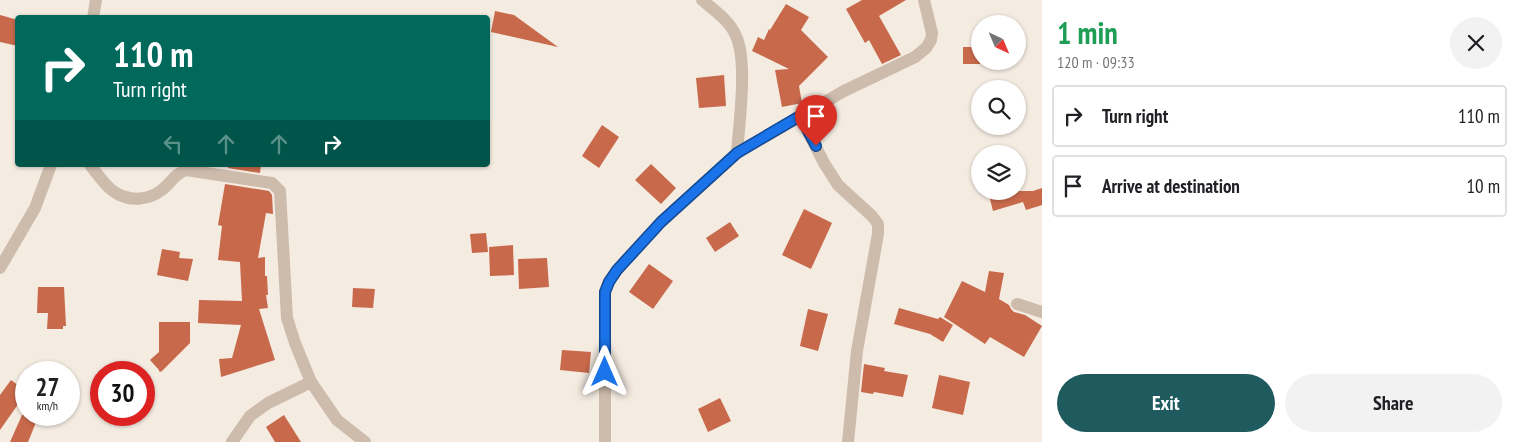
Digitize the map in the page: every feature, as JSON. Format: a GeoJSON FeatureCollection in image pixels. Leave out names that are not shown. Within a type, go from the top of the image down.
{"type":"FeatureCollection","features":[{"type":"Feature","properties":{"kind":"street"},"geometry":{"type":"LineString","coordinates":[[94,15],[96,0]]}},
{"type":"Feature","properties":{"kind":"street"},"geometry":{"type":"LineString","coordinates":[[702,0],[731,27],[737,38],[741,61],[742,85],[737,153]]}},
{"type":"Feature","properties":{"kind":"street"},"geometry":{"type":"LineString","coordinates":[[605,442],[605,292],[617,270],[661,222],[737,153],[844,91],[915,57],[926,48],[931,40],[932,33],[928,3]]}},
{"type":"Feature","properties":{"kind":"street"},"geometry":{"type":"LineString","coordinates":[[800,116],[824,163],[838,184],[878,224],[878,234],[857,350],[848,442]]}},
{"type":"Feature","properties":{"kind":"street"},"geometry":{"type":"LineString","coordinates":[[0,268],[34,208],[50,167]]}},
{"type":"Feature","properties":{"kind":"street"},"geometry":{"type":"LineString","coordinates":[[92,167],[116,194],[134,199],[148,198],[163,189],[177,174],[186,170],[272,183],[280,191],[287,318],[311,382],[337,420],[365,442]]}},
{"type":"Feature","properties":{"kind":"street"},"geometry":{"type":"LineString","coordinates":[[1017,304],[1042,312]]}},
{"type":"Feature","properties":{"kind":"street"},"geometry":{"type":"LineString","coordinates":[[232,442],[250,416],[268,403],[311,382]]}},
{"type":"Feature","properties":{"kind":"building"},"geometry":{"type":"Polygon","coordinates":[[[862,0],[906,0],[879,16],[901,55],[882,64],[869,40],[865,43],[846,9],[862,0]]]}},
{"type":"Feature","properties":{"kind":"building"},"geometry":{"type":"Polygon","coordinates":[[[786,4],[809,17],[801,30],[828,57],[799,86],[802,103],[782,107],[775,70],[789,69],[752,51],[758,37],[764,40],[786,4]]]}},
{"type":"Feature","properties":{"kind":"building"},"geometry":{"type":"Polygon","coordinates":[[[495,11],[514,15],[558,47],[491,32],[495,11]]]}},
{"type":"Feature","properties":{"kind":"building"},"geometry":{"type":"Polygon","coordinates":[[[0,15],[15,19],[15,45],[0,42],[0,15]]]}},
{"type":"Feature","properties":{"kind":"building"},"geometry":{"type":"Polygon","coordinates":[[[963,47],[971,47],[971,64],[963,64],[963,47]]]}},
{"type":"Feature","properties":{"kind":"building"},"geometry":{"type":"Polygon","coordinates":[[[724,75],[726,106],[699,108],[696,78],[724,75]]]}},
{"type":"Feature","properties":{"kind":"building"},"geometry":{"type":"Polygon","coordinates":[[[602,125],[619,137],[599,168],[582,156],[602,125]]]}},
{"type":"Feature","properties":{"kind":"building"},"geometry":{"type":"Polygon","coordinates":[[[651,164],[676,188],[661,204],[635,180],[651,164]]]}},
{"type":"Feature","properties":{"kind":"building"},"geometry":{"type":"Polygon","coordinates":[[[228,167],[261,167],[260,173],[228,167]]]}},
{"type":"Feature","properties":{"kind":"building"},"geometry":{"type":"Polygon","coordinates":[[[225,184],[269,191],[272,195],[273,214],[266,213],[258,258],[265,257],[268,295],[266,295],[268,308],[259,309],[275,360],[221,377],[219,359],[232,358],[241,325],[198,323],[199,300],[242,301],[240,262],[218,260],[222,226],[218,225],[225,184]]]}},
{"type":"Feature","properties":{"kind":"building"},"geometry":{"type":"Polygon","coordinates":[[[1042,188],[1042,205],[1026,210],[1023,202],[993,211],[990,200],[1026,200],[1026,191],[1042,188]]]}},
{"type":"Feature","properties":{"kind":"building"},"geometry":{"type":"Polygon","coordinates":[[[804,209],[832,223],[811,269],[782,255],[804,209]]]}},
{"type":"Feature","properties":{"kind":"building"},"geometry":{"type":"Polygon","coordinates":[[[730,222],[739,236],[715,252],[706,238],[730,222]]]}},
{"type":"Feature","properties":{"kind":"building"},"geometry":{"type":"Polygon","coordinates":[[[486,233],[488,252],[472,253],[470,234],[486,233]]]}},
{"type":"Feature","properties":{"kind":"building"},"geometry":{"type":"Polygon","coordinates":[[[513,245],[514,275],[490,276],[489,247],[513,245]]]}},
{"type":"Feature","properties":{"kind":"building"},"geometry":{"type":"Polygon","coordinates":[[[162,249],[180,252],[179,258],[193,259],[188,281],[157,275],[162,249]]]}},
{"type":"Feature","properties":{"kind":"building"},"geometry":{"type":"Polygon","coordinates":[[[547,258],[549,287],[519,289],[518,259],[547,258]]]}},
{"type":"Feature","properties":{"kind":"building"},"geometry":{"type":"Polygon","coordinates":[[[649,264],[673,281],[653,309],[629,292],[649,264]]]}},
{"type":"Feature","properties":{"kind":"building"},"geometry":{"type":"Polygon","coordinates":[[[989,271],[1004,273],[999,299],[1009,305],[1014,312],[1025,315],[1042,326],[1024,357],[990,337],[985,344],[944,317],[962,281],[985,292],[989,271]]]}},
{"type":"Feature","properties":{"kind":"building"},"geometry":{"type":"Polygon","coordinates":[[[38,287],[64,287],[66,326],[63,326],[63,329],[47,329],[48,313],[37,313],[38,287]]]}},
{"type":"Feature","properties":{"kind":"building"},"geometry":{"type":"Polygon","coordinates":[[[353,288],[375,289],[373,308],[352,307],[353,288]]]}},
{"type":"Feature","properties":{"kind":"building"},"geometry":{"type":"Polygon","coordinates":[[[899,308],[938,319],[940,317],[953,325],[943,342],[930,334],[894,324],[899,308]]]}},
{"type":"Feature","properties":{"kind":"building"},"geometry":{"type":"Polygon","coordinates":[[[808,309],[828,314],[818,351],[800,346],[808,309]]]}},
{"type":"Feature","properties":{"kind":"building"},"geometry":{"type":"Polygon","coordinates":[[[159,322],[190,322],[190,343],[161,372],[155,366],[155,361],[150,360],[159,352],[159,322]]]}},
{"type":"Feature","properties":{"kind":"building"},"geometry":{"type":"Polygon","coordinates":[[[562,350],[591,352],[589,373],[560,370],[562,350]]]}},
{"type":"Feature","properties":{"kind":"building"},"geometry":{"type":"Polygon","coordinates":[[[864,364],[885,368],[884,371],[908,375],[903,397],[874,392],[873,394],[861,392],[864,364]]]}},
{"type":"Feature","properties":{"kind":"building"},"geometry":{"type":"Polygon","coordinates":[[[939,375],[970,382],[963,415],[932,408],[939,375]]]}},
{"type":"Feature","properties":{"kind":"building"},"geometry":{"type":"Polygon","coordinates":[[[11,380],[15,383],[15,409],[0,430],[0,395],[11,380]]]}},
{"type":"Feature","properties":{"kind":"building"},"geometry":{"type":"Polygon","coordinates":[[[720,398],[731,421],[708,432],[698,409],[720,398]]]}},
{"type":"Feature","properties":{"kind":"building"},"geometry":{"type":"Polygon","coordinates":[[[284,415],[301,442],[275,442],[266,427],[284,415]]]}},
{"type":"Feature","properties":{"kind":"building"},"geometry":{"type":"Polygon","coordinates":[[[17,426],[35,426],[28,442],[10,442],[17,426]]]}},
{"type":"Feature","properties":{"kind":"route"},"geometry":{"type":"LineString","coordinates":[[605,372],[605,292],[617,270],[661,222],[737,153],[800,116],[816,146]]}}]}
